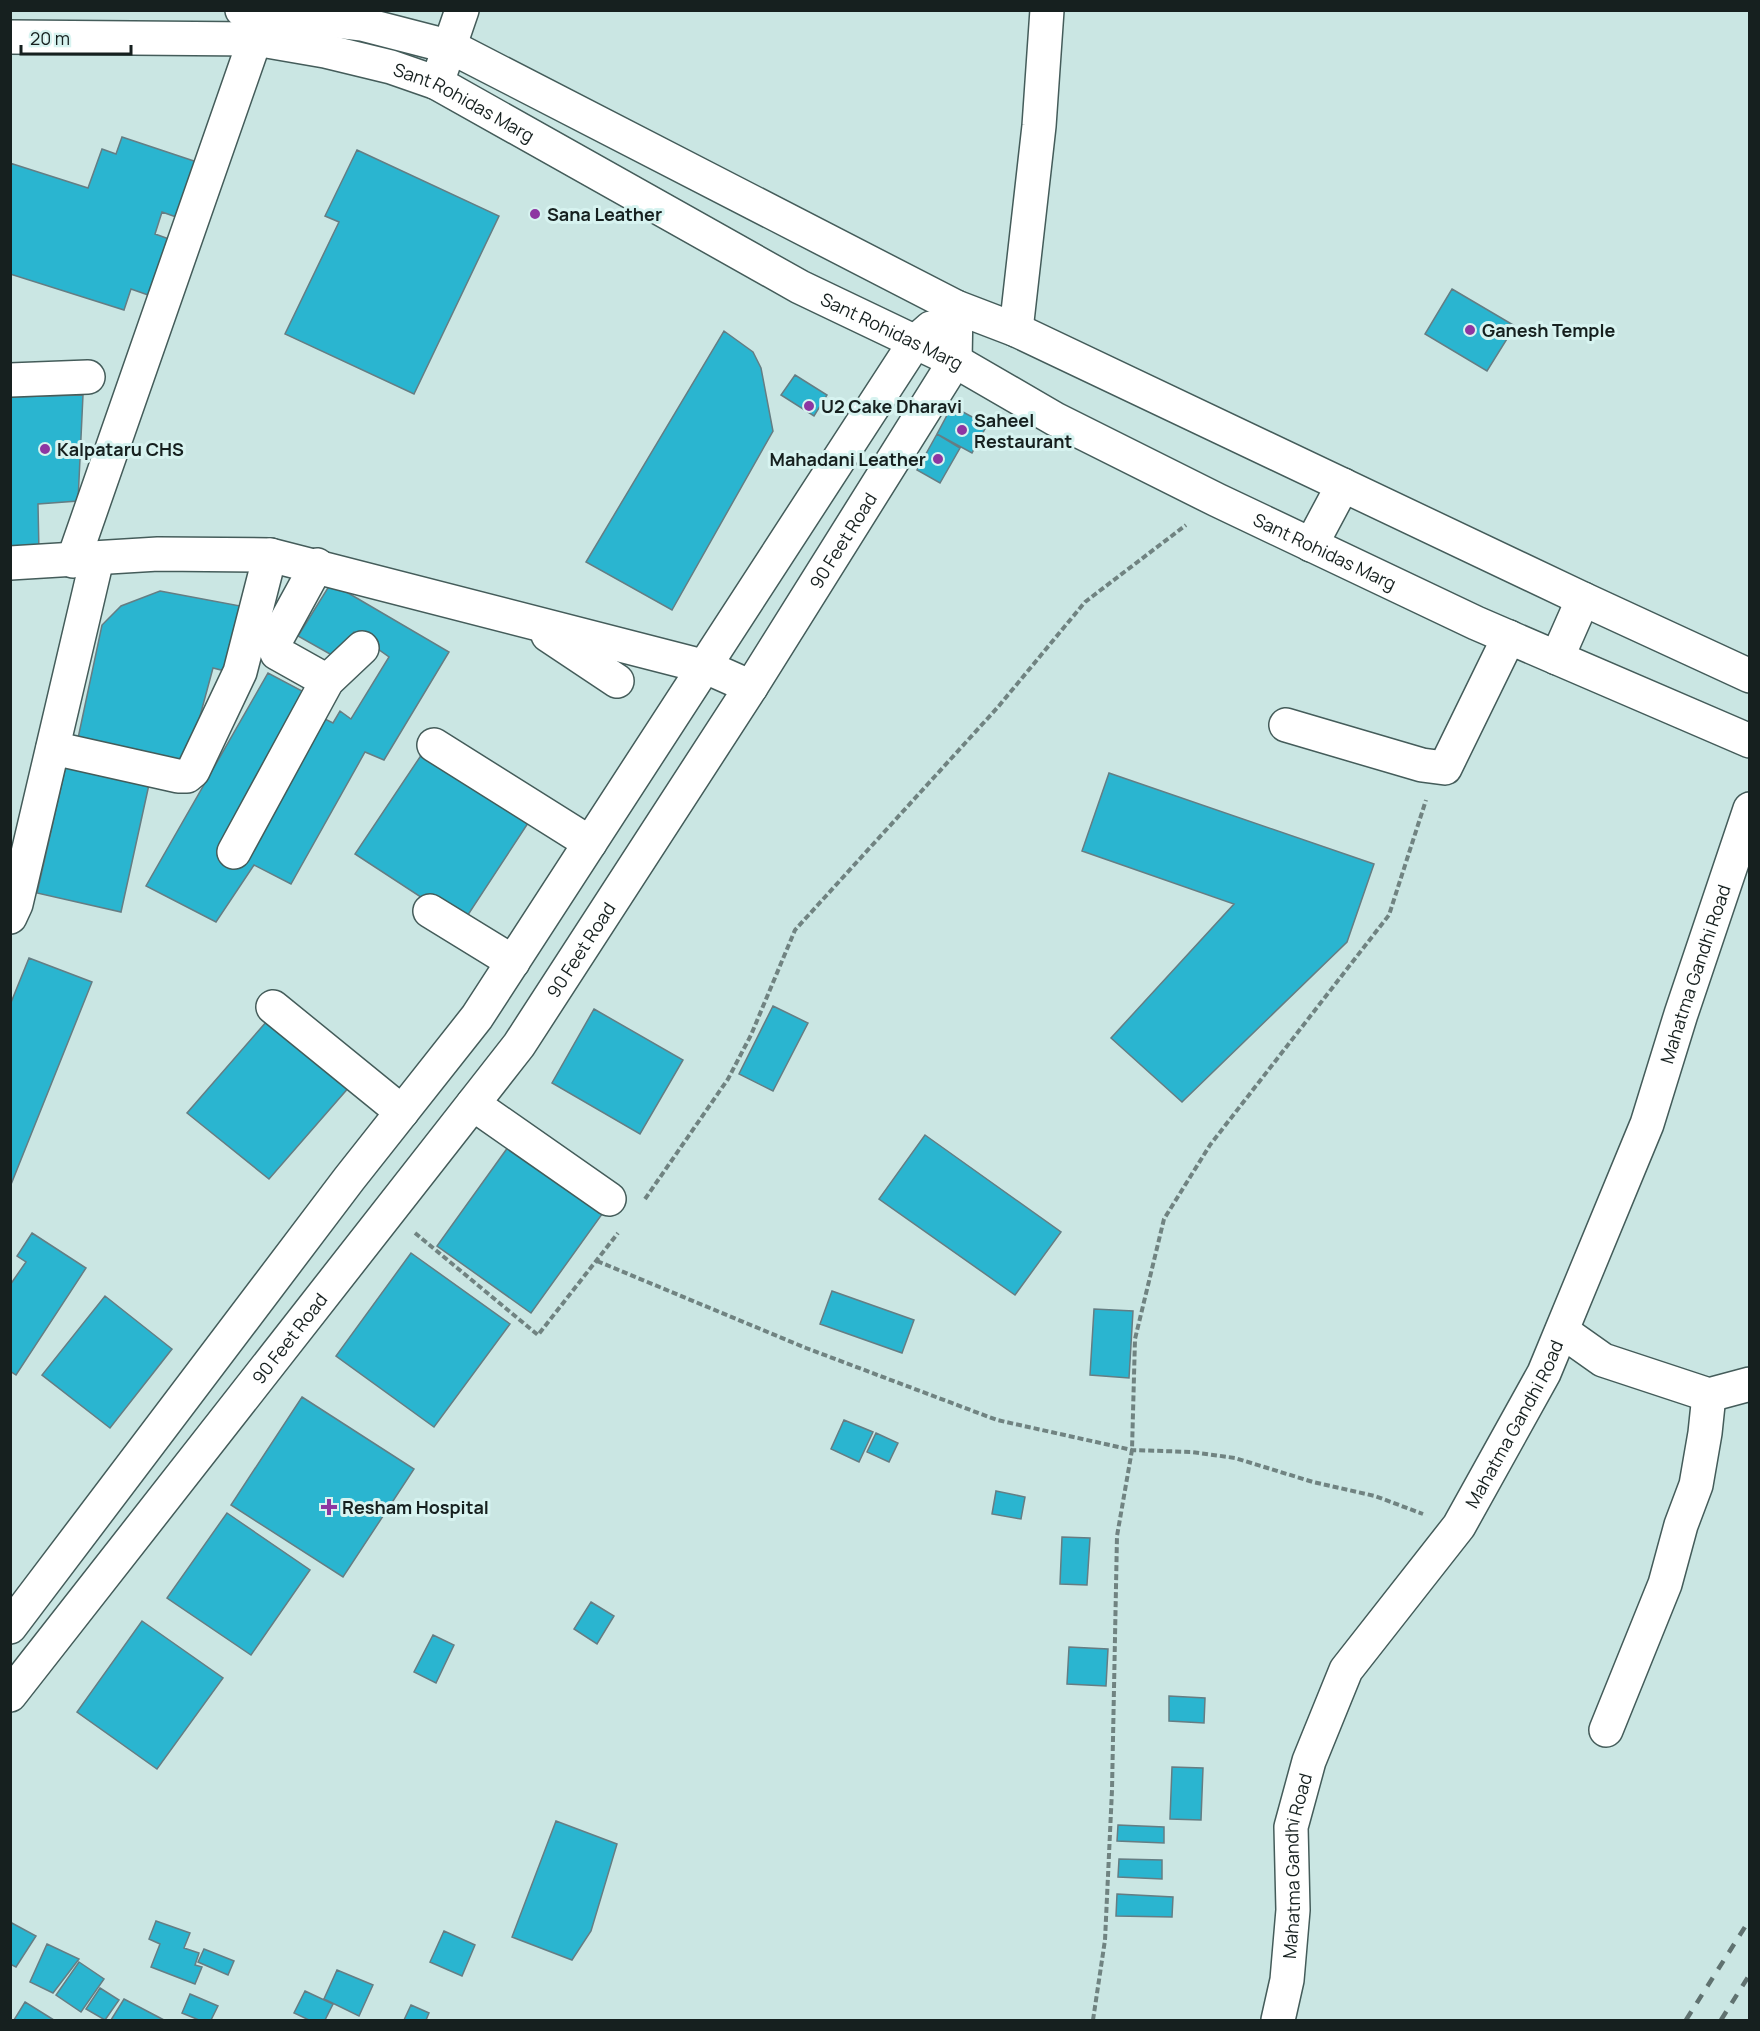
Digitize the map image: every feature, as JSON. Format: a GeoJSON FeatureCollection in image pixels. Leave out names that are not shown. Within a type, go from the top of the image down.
{"type":"FeatureCollection","features":[{"type":"Feature","properties":{"kind":"main road"},"geometry":{"type":"LineString","coordinates":[[437,83],[462,10]]}},
{"type":"Feature","properties":{"kind":"main road"},"geometry":{"type":"LineString","coordinates":[[1016,330],[1040,126],[1047,10]]}},
{"type":"Feature","properties":{"kind":"main road","name":"Sant Rohidas Marg"},"geometry":{"type":"LineString","coordinates":[[19,28],[362,24],[451,47],[956,307],[1016,330],[1749,676]]}},
{"type":"Feature","properties":{"kind":"main road"},"geometry":{"type":"LineString","coordinates":[[10,917],[16,904],[53,748],[85,560],[249,25]]}},
{"type":"Feature","properties":{"kind":"main road","name":"Sant Rohidas Marg"},"geometry":{"type":"LineString","coordinates":[[249,25],[325,51],[380,64],[437,83],[801,287],[955,361],[1054,419],[1217,501],[1509,637],[1749,741]]}},
{"type":"Feature","properties":{"kind":"main road"},"geometry":{"type":"LineString","coordinates":[[10,1628],[349,1179],[477,1017],[915,342],[956,307]]}},
{"type":"Feature","properties":{"kind":"main road"},"geometry":{"type":"LineString","coordinates":[[955,361],[956,307]]}},
{"type":"Feature","properties":{"kind":"main road","name":"90 Feet Road"},"geometry":{"type":"LineString","coordinates":[[10,1695],[519,1045],[751,687],[955,361]]}},
{"type":"Feature","properties":{"kind":"main road"},"geometry":{"type":"LineString","coordinates":[[10,380],[88,377]]}},
{"type":"Feature","properties":{"kind":"main road"},"geometry":{"type":"LineString","coordinates":[[1311,545],[1343,485]]}},
{"type":"Feature","properties":{"kind":"main road"},"geometry":{"type":"LineString","coordinates":[[10,563],[159,554],[270,555],[317,566],[567,640],[706,667],[751,687]]}},
{"type":"Feature","properties":{"kind":"main road"},"geometry":{"type":"LineString","coordinates":[[53,748],[178,776],[187,776],[193,771],[240,672],[270,555]]}},
{"type":"Feature","properties":{"kind":"main road"},"geometry":{"type":"LineString","coordinates":[[317,566],[277,638],[274,648],[277,653],[327,681]]}},
{"type":"Feature","properties":{"kind":"main road"},"geometry":{"type":"LineString","coordinates":[[1557,658],[1583,599]]}},
{"type":"Feature","properties":{"kind":"main road"},"geometry":{"type":"LineString","coordinates":[[1286,724],[1436,768],[1445,768],[1509,637]]}},
{"type":"Feature","properties":{"kind":"main road"},"geometry":{"type":"LineString","coordinates":[[567,640],[617,681]]}},
{"type":"Feature","properties":{"kind":"main road"},"geometry":{"type":"LineString","coordinates":[[234,852],[327,681],[362,648]]}},
{"type":"Feature","properties":{"kind":"main road"},"geometry":{"type":"LineString","coordinates":[[441,741],[594,838]]}},
{"type":"Feature","properties":{"kind":"main road","name":"Mahatma Gandhi Road"},"geometry":{"type":"LineString","coordinates":[[1278,2020],[1287,1980],[1293,1910],[1291,1827],[1309,1761],[1346,1670],[1459,1527],[1544,1373],[1647,1124],[1749,809]]}},
{"type":"Feature","properties":{"kind":"main road"},"geometry":{"type":"LineString","coordinates":[[430,911],[513,962]]}},
{"type":"Feature","properties":{"kind":"main road"},"geometry":{"type":"LineString","coordinates":[[273,1007],[402,1112]]}},
{"type":"Feature","properties":{"kind":"main road"},"geometry":{"type":"LineString","coordinates":[[477,1017],[519,1045]]}},
{"type":"Feature","properties":{"kind":"main road"},"geometry":{"type":"LineString","coordinates":[[472,1104],[617,1212]]}},
{"type":"Feature","properties":{"kind":"main road"},"geometry":{"type":"LineString","coordinates":[[349,1179],[388,1211]]}},
{"type":"Feature","properties":{"kind":"main road"},"geometry":{"type":"LineString","coordinates":[[1562,1331],[1603,1360],[1709,1395],[1749,1383]]}},
{"type":"Feature","properties":{"kind":"main road"},"geometry":{"type":"LineString","coordinates":[[1606,1731],[1665,1584],[1696,1485],[1709,1395]]}},
{"type":"Feature","properties":{"kind":"main road"},"geometry":{"type":"LineString","coordinates":[[134,1464],[170,1490]]}},
{"type":"Feature","properties":{"kind":"path"},"geometry":{"type":"LineString","coordinates":[[645,1200],[728,1079],[751,1035],[795,930],[998,707],[1085,602],[1217,501]]}},
{"type":"Feature","properties":{"kind":"path"},"geometry":{"type":"LineString","coordinates":[[1093,2020],[1105,1940],[1112,1790],[1118,1536],[1132,1450],[1135,1339],[1164,1219],[1210,1145],[1389,915],[1436,768]]}},
{"type":"Feature","properties":{"kind":"path"},"geometry":{"type":"LineString","coordinates":[[388,1211],[538,1335],[597,1261],[617,1212]]}},
{"type":"Feature","properties":{"kind":"path"},"geometry":{"type":"LineString","coordinates":[[597,1261],[806,1348],[997,1420],[1132,1450],[1192,1452],[1235,1458],[1312,1482],[1376,1496],[1459,1527]]}},
{"type":"Feature","properties":{"kind":"building"},"geometry":{"type":"Polygon","coordinates":[[[122,137],[197,162],[179,218],[162,212],[155,234],[169,239],[151,296],[131,289],[124,310],[10,274],[10,163],[88,188],[102,149],[116,154],[122,137]]]}},
{"type":"Feature","properties":{"kind":"building"},"geometry":{"type":"Polygon","coordinates":[[[357,150],[499,216],[414,394],[285,334],[339,222],[325,216],[357,150]]]}},
{"type":"Feature","properties":{"kind":"building","name":"Ganesh Temple"},"geometry":{"type":"Polygon","coordinates":[[[1452,289],[1515,326],[1487,371],[1425,334],[1452,289]]]}},
{"type":"Feature","properties":{"kind":"building"},"geometry":{"type":"Polygon","coordinates":[[[724,331],[753,352],[761,368],[773,431],[672,610],[586,562],[724,331]]]}},
{"type":"Feature","properties":{"kind":"building","name":"U2 Cake Dharavi"},"geometry":{"type":"Polygon","coordinates":[[[795,375],[827,395],[814,416],[781,395],[795,375]]]}},
{"type":"Feature","properties":{"kind":"building","name":"Kalpataru CHS"},"geometry":{"type":"Polygon","coordinates":[[[83,395],[78,501],[38,504],[39,553],[10,554],[10,397],[83,395]]]}},
{"type":"Feature","properties":{"kind":"building","name":"Saheel Restaurant"},"geometry":{"type":"Polygon","coordinates":[[[952,406],[987,425],[972,453],[937,434],[952,406]]]}},
{"type":"Feature","properties":{"kind":"building","name":"Mahadani Leather"},"geometry":{"type":"Polygon","coordinates":[[[937,434],[960,448],[940,483],[917,470],[937,434]]]}},
{"type":"Feature","properties":{"kind":"building"},"geometry":{"type":"Polygon","coordinates":[[[331,583],[449,652],[384,760],[365,752],[291,884],[254,865],[216,922],[146,886],[268,673],[304,692],[286,742],[217,853],[239,865],[323,718],[333,723],[340,711],[351,719],[389,657],[354,632],[337,658],[298,636],[331,583]]]}},
{"type":"Feature","properties":{"kind":"building"},"geometry":{"type":"Polygon","coordinates":[[[160,591],[251,608],[237,674],[213,668],[186,768],[77,743],[102,625],[121,606],[160,591]]]}},
{"type":"Feature","properties":{"kind":"building"},"geometry":{"type":"Polygon","coordinates":[[[428,745],[534,814],[462,924],[355,854],[428,745]]]}},
{"type":"Feature","properties":{"kind":"building"},"geometry":{"type":"Polygon","coordinates":[[[67,761],[150,780],[121,912],[37,893],[67,761]]]}},
{"type":"Feature","properties":{"kind":"building"},"geometry":{"type":"Polygon","coordinates":[[[1109,773],[1374,864],[1347,942],[1182,1102],[1111,1038],[1234,904],[1082,851],[1109,773]]]}},
{"type":"Feature","properties":{"kind":"building"},"geometry":{"type":"Polygon","coordinates":[[[29,958],[92,982],[10,1187],[10,1005],[29,958]]]}},
{"type":"Feature","properties":{"kind":"building"},"geometry":{"type":"Polygon","coordinates":[[[773,1006],[808,1023],[773,1091],[739,1074],[773,1006]]]}},
{"type":"Feature","properties":{"kind":"building"},"geometry":{"type":"Polygon","coordinates":[[[594,1009],[683,1060],[640,1134],[552,1083],[594,1009]]]}},
{"type":"Feature","properties":{"kind":"building"},"geometry":{"type":"Polygon","coordinates":[[[267,1021],[350,1086],[269,1179],[187,1113],[267,1021]]]}},
{"type":"Feature","properties":{"kind":"building"},"geometry":{"type":"Polygon","coordinates":[[[925,1135],[1061,1232],[1015,1295],[879,1199],[925,1135]]]}},
{"type":"Feature","properties":{"kind":"building"},"geometry":{"type":"Polygon","coordinates":[[[511,1143],[605,1210],[531,1313],[437,1246],[511,1143]]]}},
{"type":"Feature","properties":{"kind":"building"},"geometry":{"type":"Polygon","coordinates":[[[32,1233],[86,1268],[16,1375],[10,1371],[10,1285],[26,1262],[17,1256],[32,1233]]]}},
{"type":"Feature","properties":{"kind":"building"},"geometry":{"type":"Polygon","coordinates":[[[411,1253],[510,1324],[434,1427],[336,1356],[411,1253]]]}},
{"type":"Feature","properties":{"kind":"building"},"geometry":{"type":"Polygon","coordinates":[[[832,1291],[914,1320],[902,1353],[820,1324],[832,1291]]]}},
{"type":"Feature","properties":{"kind":"building"},"geometry":{"type":"Polygon","coordinates":[[[105,1296],[172,1349],[110,1428],[42,1375],[105,1296]]]}},
{"type":"Feature","properties":{"kind":"building"},"geometry":{"type":"Polygon","coordinates":[[[1094,1309],[1133,1311],[1129,1378],[1090,1375],[1094,1309]]]}},
{"type":"Feature","properties":{"kind":"building"},"geometry":{"type":"Polygon","coordinates":[[[302,1397],[414,1469],[343,1577],[231,1505],[302,1397]]]}},
{"type":"Feature","properties":{"kind":"building"},"geometry":{"type":"Polygon","coordinates":[[[844,1420],[873,1432],[859,1462],[831,1449],[844,1420]]]}},
{"type":"Feature","properties":{"kind":"building"},"geometry":{"type":"Polygon","coordinates":[[[876,1433],[898,1443],[889,1462],[867,1452],[876,1433]]]}},
{"type":"Feature","properties":{"kind":"building"},"geometry":{"type":"Polygon","coordinates":[[[996,1491],[1025,1497],[1021,1519],[992,1514],[996,1491]]]}},
{"type":"Feature","properties":{"kind":"building"},"geometry":{"type":"Polygon","coordinates":[[[227,1513],[310,1570],[251,1655],[167,1598],[227,1513]]]}},
{"type":"Feature","properties":{"kind":"building"},"geometry":{"type":"Polygon","coordinates":[[[1062,1537],[1090,1538],[1087,1585],[1060,1584],[1062,1537]]]}},
{"type":"Feature","properties":{"kind":"building"},"geometry":{"type":"Polygon","coordinates":[[[591,1602],[614,1616],[597,1644],[574,1629],[591,1602]]]}},
{"type":"Feature","properties":{"kind":"building"},"geometry":{"type":"Polygon","coordinates":[[[142,1621],[223,1678],[157,1769],[77,1712],[142,1621]]]}},
{"type":"Feature","properties":{"kind":"building"},"geometry":{"type":"Polygon","coordinates":[[[433,1635],[454,1645],[436,1683],[414,1672],[433,1635]]]}},
{"type":"Feature","properties":{"kind":"building"},"geometry":{"type":"Polygon","coordinates":[[[1069,1647],[1108,1649],[1106,1686],[1067,1684],[1069,1647]]]}},
{"type":"Feature","properties":{"kind":"building"},"geometry":{"type":"Polygon","coordinates":[[[1169,1696],[1205,1698],[1204,1723],[1169,1721],[1169,1696]]]}},
{"type":"Feature","properties":{"kind":"building"},"geometry":{"type":"Polygon","coordinates":[[[1172,1767],[1203,1768],[1201,1820],[1170,1819],[1172,1767]]]}},
{"type":"Feature","properties":{"kind":"building"},"geometry":{"type":"Polygon","coordinates":[[[556,1821],[617,1844],[591,1931],[572,1960],[512,1937],[556,1821]]]}},
{"type":"Feature","properties":{"kind":"building"},"geometry":{"type":"Polygon","coordinates":[[[1118,1825],[1164,1827],[1164,1843],[1117,1841],[1118,1825]]]}},
{"type":"Feature","properties":{"kind":"building"},"geometry":{"type":"Polygon","coordinates":[[[1119,1859],[1162,1860],[1162,1879],[1118,1877],[1119,1859]]]}},
{"type":"Feature","properties":{"kind":"building"},"geometry":{"type":"Polygon","coordinates":[[[1117,1894],[1173,1897],[1172,1917],[1116,1916],[1117,1894]]]}},
{"type":"Feature","properties":{"kind":"building"},"geometry":{"type":"Polygon","coordinates":[[[156,1921],[190,1933],[184,1948],[199,1953],[195,1965],[202,1967],[195,1984],[151,1967],[160,1944],[149,1939],[156,1921]]]}},
{"type":"Feature","properties":{"kind":"building"},"geometry":{"type":"Polygon","coordinates":[[[10,1922],[36,1936],[16,1967],[10,1964],[10,1922]]]}},
{"type":"Feature","properties":{"kind":"building"},"geometry":{"type":"Polygon","coordinates":[[[444,1931],[475,1945],[462,1976],[430,1962],[444,1931]]]}},
{"type":"Feature","properties":{"kind":"building"},"geometry":{"type":"Polygon","coordinates":[[[47,1944],[79,1959],[53,1993],[30,1982],[47,1944]]]}},
{"type":"Feature","properties":{"kind":"building"},"geometry":{"type":"Polygon","coordinates":[[[204,1949],[234,1961],[228,1975],[198,1962],[204,1949]]]}},
{"type":"Feature","properties":{"kind":"building"},"geometry":{"type":"Polygon","coordinates":[[[79,1962],[104,1979],[81,2012],[56,1995],[79,1962]]]}},
{"type":"Feature","properties":{"kind":"building"},"geometry":{"type":"Polygon","coordinates":[[[337,1970],[373,1985],[359,2016],[324,1999],[337,1970]]]}},
{"type":"Feature","properties":{"kind":"building"},"geometry":{"type":"Polygon","coordinates":[[[100,1988],[119,2000],[105,2020],[86,2009],[100,1988]]]}},
{"type":"Feature","properties":{"kind":"building"},"geometry":{"type":"Polygon","coordinates":[[[305,1991],[333,2004],[325,2020],[309,2020],[294,2013],[305,1991]]]}},
{"type":"Feature","properties":{"kind":"building"},"geometry":{"type":"Polygon","coordinates":[[[190,1994],[218,2006],[211,2020],[199,2020],[182,2013],[190,1994]]]}},
{"type":"Feature","properties":{"kind":"building"},"geometry":{"type":"Polygon","coordinates":[[[124,1999],[164,2020],[111,2020],[124,1999]]]}},
{"type":"Feature","properties":{"kind":"building"},"geometry":{"type":"Polygon","coordinates":[[[25,2002],[54,2020],[14,2020],[25,2002]]]}},
{"type":"Feature","properties":{"kind":"building"},"geometry":{"type":"Polygon","coordinates":[[[411,2005],[429,2013],[426,2020],[404,2020],[411,2005]]]}},
{"type":"Feature","properties":{"kind":"railway"},"geometry":{"type":"LineString","coordinates":[[1686,2020],[1750,1919]]}},
{"type":"Feature","properties":{"kind":"railway"},"geometry":{"type":"LineString","coordinates":[[1721,2020],[1750,1974]]}},
{"type":"Feature","properties":{"kind":"place","name":"Sana Leather"},"geometry":{"type":"Point","coordinates":[535,214]}},
{"type":"Feature","properties":{"kind":"place","name":"Ganesh Temple"},"geometry":{"type":"Point","coordinates":[1470,330]}},
{"type":"Feature","properties":{"kind":"place","name":"U2 Cake Dharavi"},"geometry":{"type":"Point","coordinates":[809,406]}},
{"type":"Feature","properties":{"kind":"place","name":"Saheel Restaurant"},"geometry":{"type":"Point","coordinates":[962,430]}},
{"type":"Feature","properties":{"kind":"place","name":"Kalpataru CHS"},"geometry":{"type":"Point","coordinates":[45,449]}},
{"type":"Feature","properties":{"kind":"place","name":"Mahadani Leather"},"geometry":{"type":"Point","coordinates":[938,459]}},
{"type":"Feature","properties":{"kind":"place","name":"Resham Hospital"},"geometry":{"type":"Point","coordinates":[329,1507]}}]}
